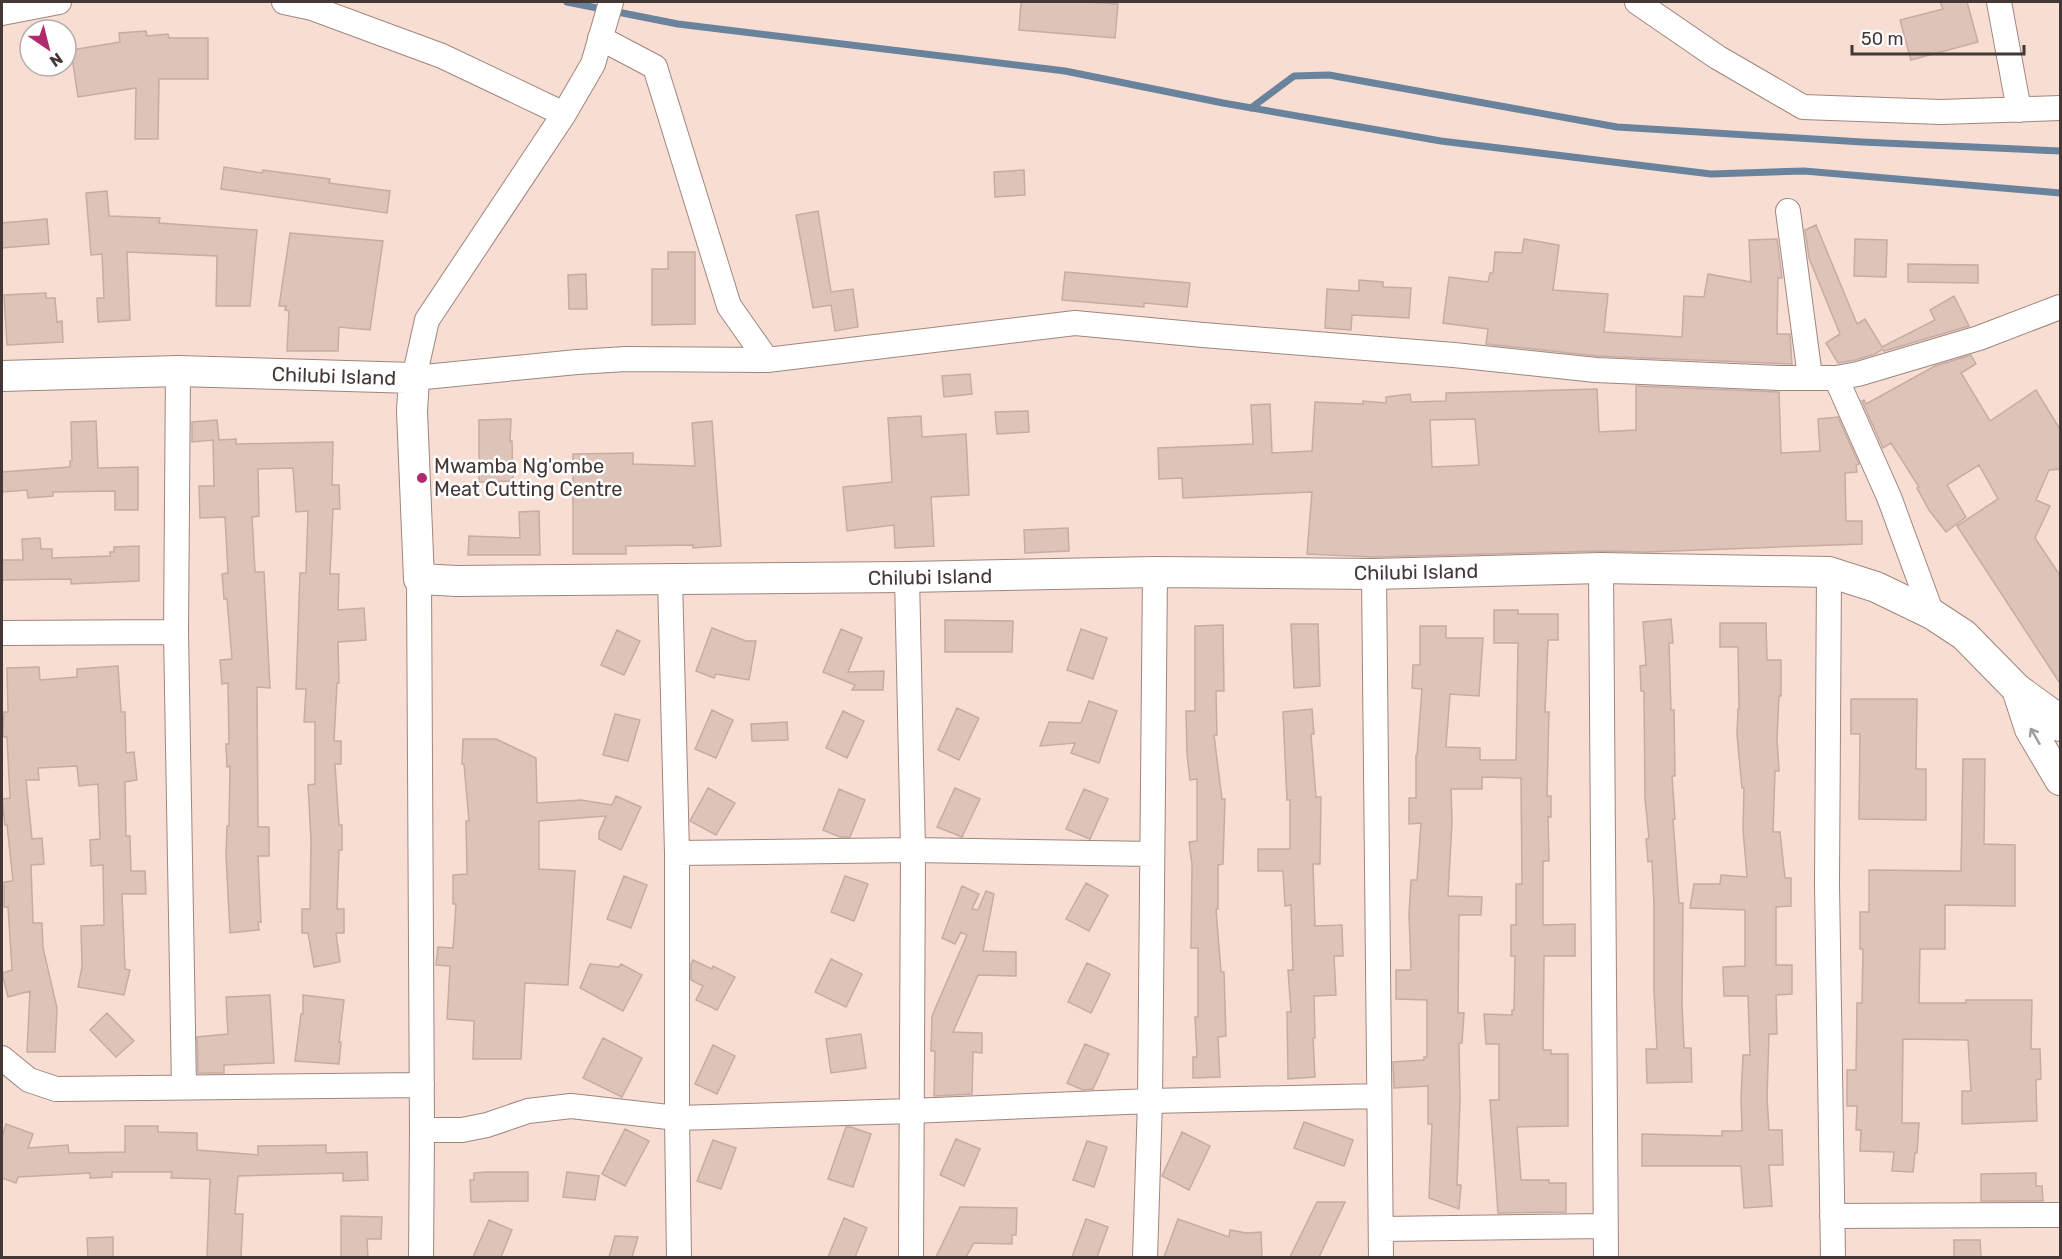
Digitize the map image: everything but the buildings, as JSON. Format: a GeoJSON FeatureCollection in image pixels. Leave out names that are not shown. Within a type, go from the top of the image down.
{"type":"FeatureCollection","features":[{"type":"Feature","properties":{"kind":"street"},"geometry":{"type":"LineString","coordinates":[[2,13],[59,2]]}},
{"type":"Feature","properties":{"kind":"street"},"geometry":{"type":"LineString","coordinates":[[284,2],[312,8],[442,56],[564,114]]}},
{"type":"Feature","properties":{"kind":"street"},"geometry":{"type":"LineString","coordinates":[[611,2],[593,64],[564,114],[427,320],[414,378],[626,359],[767,360],[1075,323],[1454,355],[1596,370],[1780,378],[1836,378],[1858,374],[1979,338],[2061,307]]}},
{"type":"Feature","properties":{"kind":"street"},"geometry":{"type":"LineString","coordinates":[[1637,2],[1717,57],[1803,107],[1941,112],[2061,108]]}},
{"type":"Feature","properties":{"kind":"street"},"geometry":{"type":"LineString","coordinates":[[1999,2],[2019,110]]}},
{"type":"Feature","properties":{"kind":"street"},"geometry":{"type":"LineString","coordinates":[[602,32],[655,67],[729,306],[767,360]]}},
{"type":"Feature","properties":{"kind":"street"},"geometry":{"type":"LineString","coordinates":[[1788,211],[1810,377]]}},
{"type":"Feature","properties":{"kind":"street"},"geometry":{"type":"LineString","coordinates":[[178,371],[176,632],[184,1087]]}},
{"type":"Feature","properties":{"kind":"street","name":"Chilubi Island"},"geometry":{"type":"LineString","coordinates":[[2,376],[178,371],[414,378],[412,411],[419,579],[457,581],[907,577],[1155,572],[1374,574],[1601,568],[1829,572],[1876,587],[1932,614],[1964,634],[2017,689],[2050,713],[2061,726]]}},
{"type":"Feature","properties":{"kind":"street"},"geometry":{"type":"LineString","coordinates":[[1836,378],[1889,497],[1932,614]]}},
{"type":"Feature","properties":{"kind":"street"},"geometry":{"type":"LineString","coordinates":[[1601,568],[1606,1257]]}},
{"type":"Feature","properties":{"kind":"street"},"geometry":{"type":"LineString","coordinates":[[1145,1257],[1150,1101],[1155,572]]}},
{"type":"Feature","properties":{"kind":"street"},"geometry":{"type":"LineString","coordinates":[[1829,572],[1827,884],[1833,1257]]}},
{"type":"Feature","properties":{"kind":"street"},"geometry":{"type":"LineString","coordinates":[[1374,574],[1381,1257]]}},
{"type":"Feature","properties":{"kind":"street"},"geometry":{"type":"LineString","coordinates":[[907,577],[913,850],[910,1257]]}},
{"type":"Feature","properties":{"kind":"street"},"geometry":{"type":"LineString","coordinates":[[419,579],[421,1257]]}},
{"type":"Feature","properties":{"kind":"street"},"geometry":{"type":"LineString","coordinates":[[670,579],[677,853],[679,1257]]}},
{"type":"Feature","properties":{"kind":"street"},"geometry":{"type":"LineString","coordinates":[[2,633],[176,632]]}},
{"type":"Feature","properties":{"kind":"street"},"geometry":{"type":"LineString","coordinates":[[2017,689],[2030,729],[2061,780]]}},
{"type":"Feature","properties":{"kind":"street"},"geometry":{"type":"LineString","coordinates":[[677,853],[913,850],[1152,854]]}},
{"type":"Feature","properties":{"kind":"street"},"geometry":{"type":"LineString","coordinates":[[2,1058],[29,1080],[56,1089],[422,1085]]}},
{"type":"Feature","properties":{"kind":"street"},"geometry":{"type":"LineString","coordinates":[[422,1130],[462,1130],[487,1125],[528,1111],[571,1106],[677,1118],[1150,1101],[1379,1096]]}},
{"type":"Feature","properties":{"kind":"street"},"geometry":{"type":"LineString","coordinates":[[1832,1216],[2061,1215]]}},
{"type":"Feature","properties":{"kind":"street"},"geometry":{"type":"LineString","coordinates":[[1382,1229],[1605,1226]]}},
{"type":"Feature","properties":{"kind":"waterway"},"geometry":{"type":"LineString","coordinates":[[567,2],[678,24],[1065,71],[1223,103],[1441,141],[1711,174],[1804,171],[2060,193]]}},
{"type":"Feature","properties":{"kind":"waterway"},"geometry":{"type":"LineString","coordinates":[[1251,108],[1294,76],[1329,75],[1617,127],[2060,151]]}},
{"type":"Feature","properties":{"kind":"place","name":"Mwamba Ng'ombe Meat Cutting Centre"},"geometry":{"type":"Point","coordinates":[422,478]}}]}
